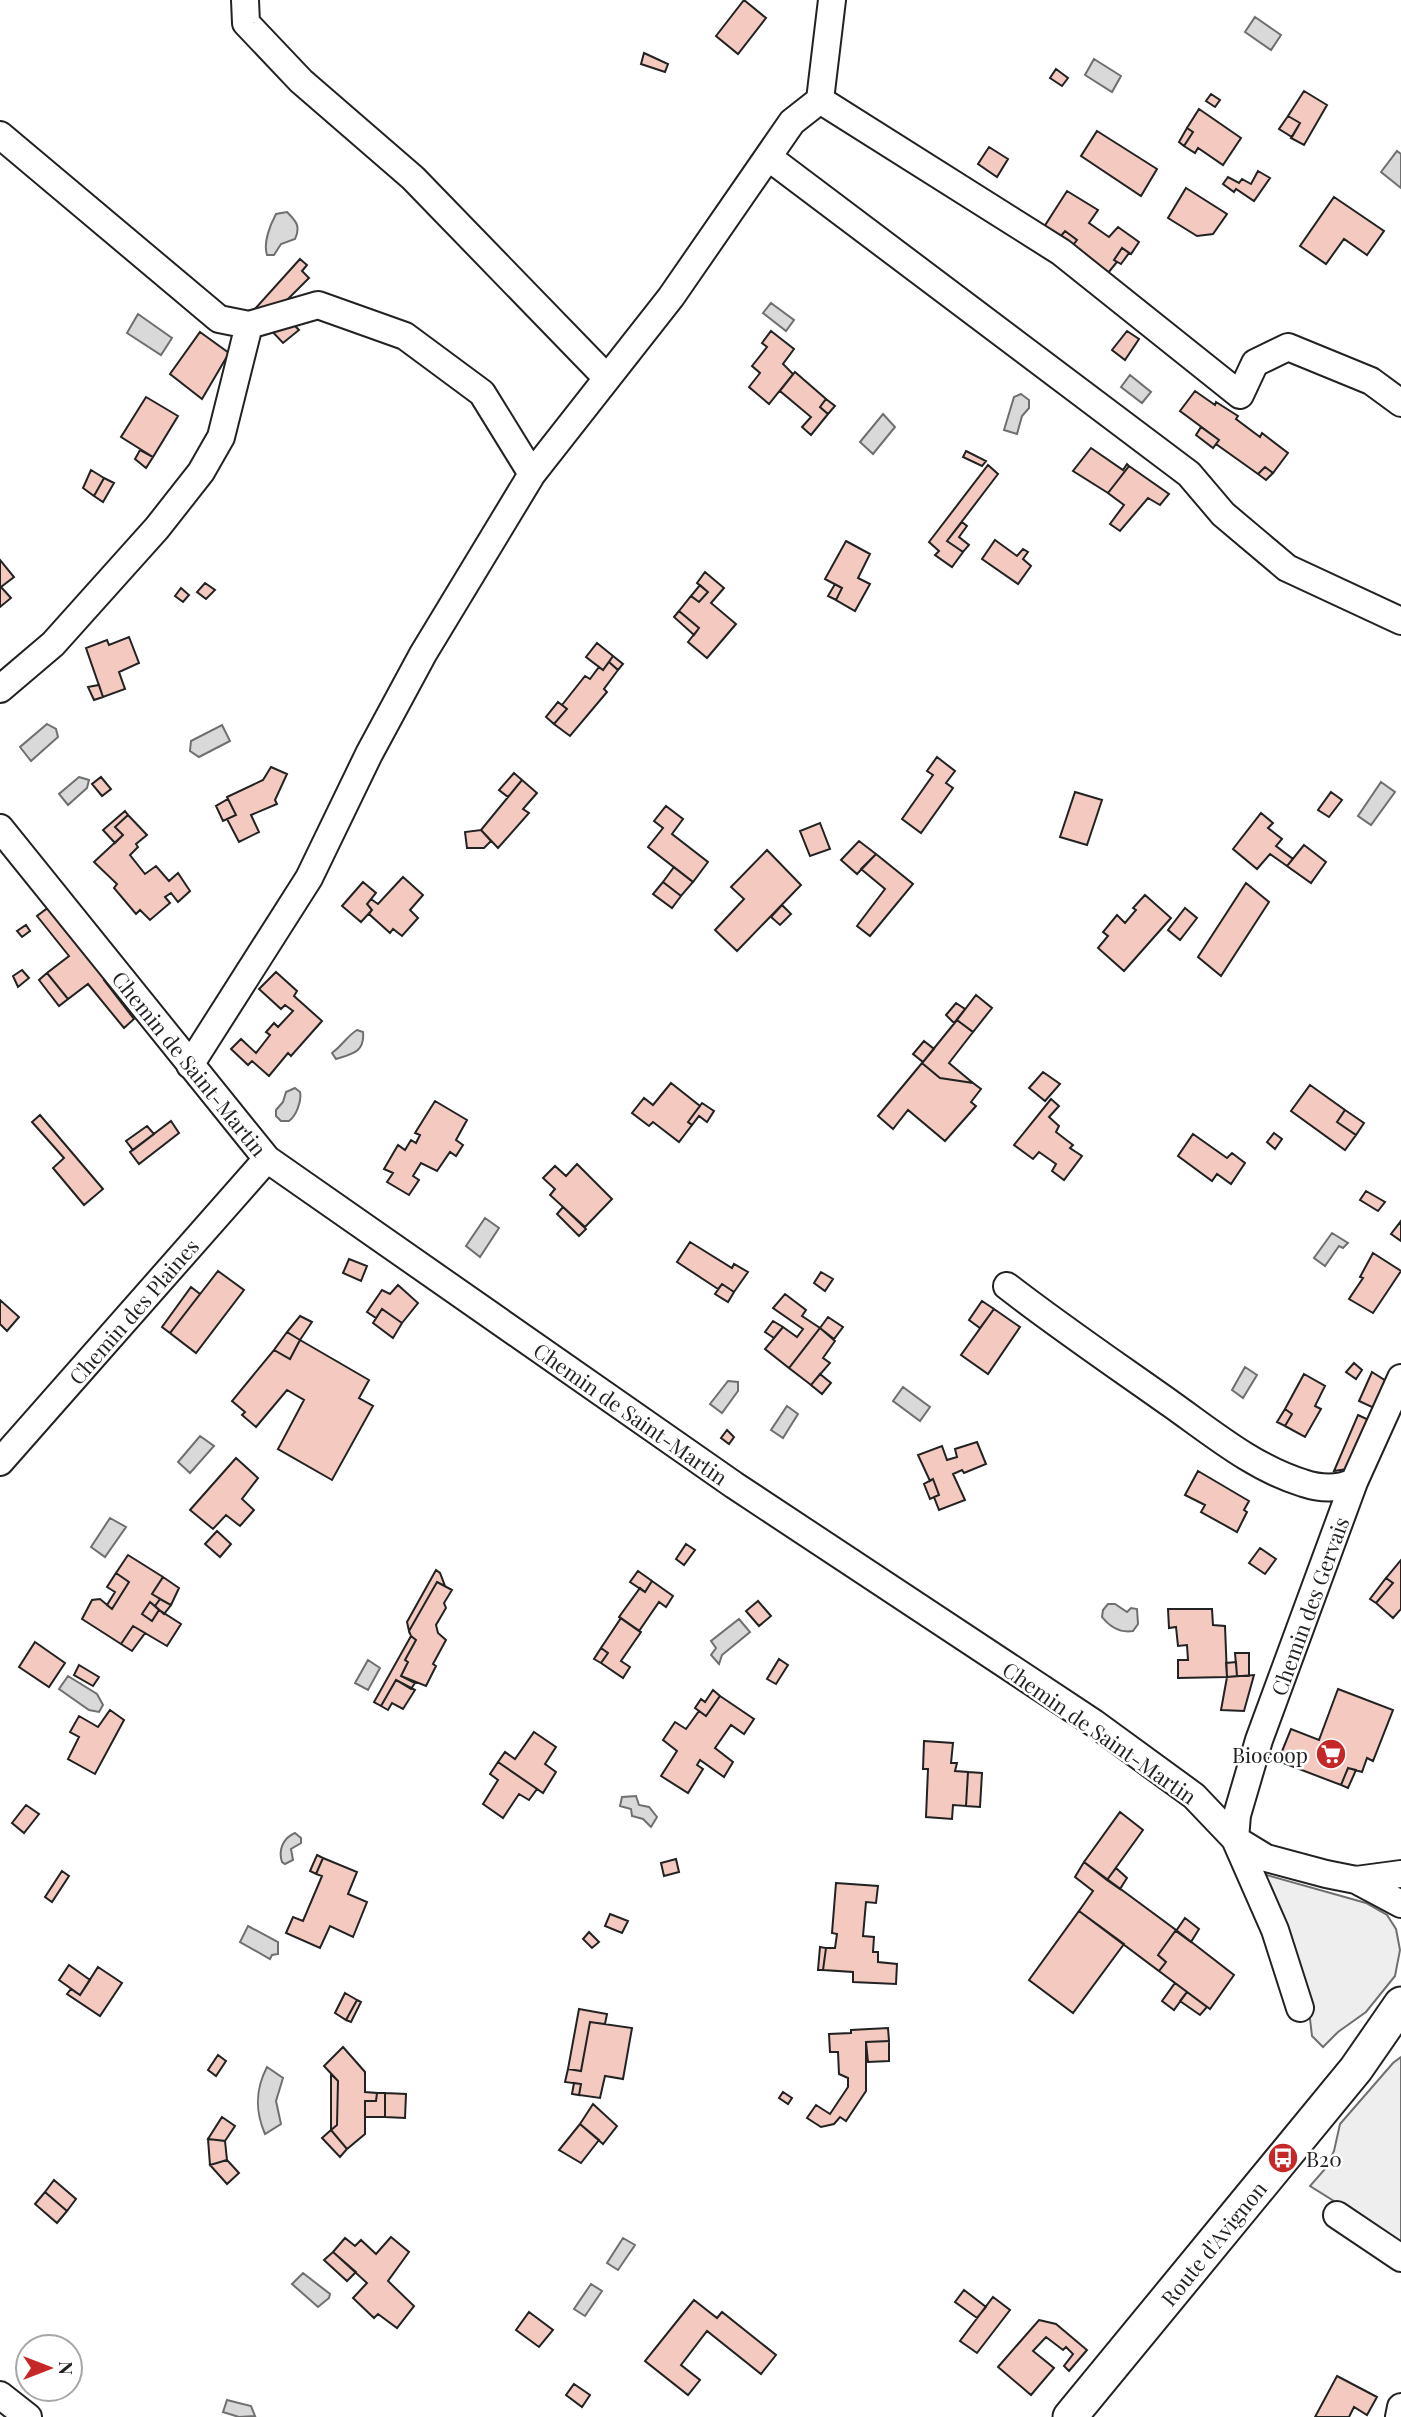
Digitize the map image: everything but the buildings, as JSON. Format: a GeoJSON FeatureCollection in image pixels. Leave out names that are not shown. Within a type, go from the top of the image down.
{"type":"FeatureCollection","features":[{"type":"Feature","properties":{"kind":"main road","name":"Route d'Avignon"},"geometry":{"type":"LineString","coordinates":[[1070,2417],[1356,2069],[1401,2004]]}},
{"type":"Feature","properties":{"kind":"main road","name":"Route d'Avignon"},"geometry":{"type":"LineString","coordinates":[[1356,2069],[1401,2034]]}},
{"type":"Feature","properties":{"kind":"street"},"geometry":{"type":"LineString","coordinates":[[245,0],[246,23],[301,81],[413,178],[607,378]]}},
{"type":"Feature","properties":{"kind":"street"},"geometry":{"type":"LineString","coordinates":[[190,1065],[309,878],[369,754],[423,654],[532,474],[670,297],[793,122],[820,100],[832,0]]}},
{"type":"Feature","properties":{"kind":"street"},"geometry":{"type":"LineString","coordinates":[[820,100],[1061,252],[1240,395],[1255,363],[1288,347],[1371,381],[1401,403]]}},
{"type":"Feature","properties":{"kind":"street"},"geometry":{"type":"LineString","coordinates":[[0,135],[219,319],[249,325],[318,305],[405,336],[482,393],[532,474]]}},
{"type":"Feature","properties":{"kind":"street"},"geometry":{"type":"LineString","coordinates":[[768,158],[1189,474],[1223,514],[1287,568],[1401,621]]}},
{"type":"Feature","properties":{"kind":"street"},"geometry":{"type":"LineString","coordinates":[[0,689],[53,644],[158,528],[201,472],[221,437],[249,325]]}},
{"type":"Feature","properties":{"kind":"street","name":"Chemin de Saint-Martin"},"geometry":{"type":"LineString","coordinates":[[0,828],[267,1159],[734,1485],[1094,1723],[1194,1796],[1235,1839],[1266,1858],[1356,1880],[1401,1904]]}},
{"type":"Feature","properties":{"kind":"street","name":"Chemin des Plaines"},"geometry":{"type":"LineString","coordinates":[[0,1462],[267,1159]]}},
{"type":"Feature","properties":{"kind":"street"},"geometry":{"type":"LineString","coordinates":[[1007,1286],[1068,1333],[1218,1438],[1269,1469],[1301,1483],[1326,1488],[1345,1487],[1354,1482]]}},
{"type":"Feature","properties":{"kind":"street","name":"Chemin des Gervais"},"geometry":{"type":"LineString","coordinates":[[1235,1839],[1237,1815],[1259,1740],[1354,1482],[1401,1378]]}},
{"type":"Feature","properties":{"kind":"street"},"geometry":{"type":"LineString","coordinates":[[1235,1839],[1275,1930],[1300,2008]]}},
{"type":"Feature","properties":{"kind":"street","name":"Chemin de Saint-Martin"},"geometry":{"type":"LineString","coordinates":[[1356,1880],[1401,1874]]}},
{"type":"Feature","properties":{"kind":"street"},"geometry":{"type":"LineString","coordinates":[[1336,2215],[1401,2258]]}},
{"type":"Feature","properties":{"kind":"street"},"geometry":{"type":"LineString","coordinates":[[0,2395],[28,2417]]}},
{"type":"Feature","properties":{"kind":"street"},"geometry":{"type":"LineString","coordinates":[[1399,2417],[1401,2409]]}},
{"type":"Feature","properties":{"kind":"shaded area"},"geometry":{"type":"Polygon","coordinates":[[[1255,17],[1281,35],[1271,50],[1245,32],[1255,17]]]}},
{"type":"Feature","properties":{"kind":"shaded area"},"geometry":{"type":"Polygon","coordinates":[[[1094,59],[1121,76],[1112,92],[1085,75],[1094,59]]]}},
{"type":"Feature","properties":{"kind":"shaded area"},"geometry":{"type":"Polygon","coordinates":[[[1397,151],[1401,154],[1401,188],[1381,172],[1397,151]]]}},
{"type":"Feature","properties":{"kind":"shaded area"},"geometry":{"type":"Polygon","coordinates":[[[287,212],[297,224],[295,239],[281,244],[274,255],[267,255],[269,229],[274,218],[276,214],[287,212]]]}},
{"type":"Feature","properties":{"kind":"shaded area"},"geometry":{"type":"Polygon","coordinates":[[[771,303],[794,320],[786,331],[763,313],[771,303]]]}},
{"type":"Feature","properties":{"kind":"shaded area"},"geometry":{"type":"Polygon","coordinates":[[[138,314],[172,338],[161,355],[127,333],[138,314]]]}},
{"type":"Feature","properties":{"kind":"shaded area"},"geometry":{"type":"Polygon","coordinates":[[[1130,375],[1151,392],[1142,403],[1121,387],[1130,375]]]}},
{"type":"Feature","properties":{"kind":"shaded area"},"geometry":{"type":"Polygon","coordinates":[[[1021,394],[1029,400],[1029,408],[1022,416],[1017,434],[1004,430],[1014,397],[1021,394]]]}},
{"type":"Feature","properties":{"kind":"shaded area"},"geometry":{"type":"Polygon","coordinates":[[[883,414],[895,427],[873,454],[860,442],[883,414]]]}},
{"type":"Feature","properties":{"kind":"shaded area"},"geometry":{"type":"Polygon","coordinates":[[[47,724],[56,729],[58,737],[31,761],[20,747],[47,724]]]}},
{"type":"Feature","properties":{"kind":"shaded area"},"geometry":{"type":"Polygon","coordinates":[[[222,725],[230,741],[199,757],[190,751],[191,741],[222,725]]]}},
{"type":"Feature","properties":{"kind":"shaded area"},"geometry":{"type":"Polygon","coordinates":[[[79,777],[89,780],[87,788],[68,805],[59,794],[79,777]]]}},
{"type":"Feature","properties":{"kind":"shaded area"},"geometry":{"type":"Polygon","coordinates":[[[1381,782],[1395,792],[1371,825],[1358,816],[1381,782]]]}},
{"type":"Feature","properties":{"kind":"shaded area"},"geometry":{"type":"Polygon","coordinates":[[[357,1030],[363,1032],[360,1048],[352,1054],[336,1059],[332,1053],[357,1030]]]}},
{"type":"Feature","properties":{"kind":"shaded area"},"geometry":{"type":"Polygon","coordinates":[[[295,1088],[300,1092],[298,1108],[289,1121],[281,1121],[276,1116],[276,1110],[283,1102],[286,1092],[295,1088]]]}},
{"type":"Feature","properties":{"kind":"shaded area"},"geometry":{"type":"Polygon","coordinates":[[[485,1218],[499,1228],[480,1257],[466,1246],[485,1218]]]}},
{"type":"Feature","properties":{"kind":"shaded area"},"geometry":{"type":"Polygon","coordinates":[[[1332,1233],[1348,1243],[1343,1248],[1339,1246],[1325,1266],[1314,1258],[1332,1233]]]}},
{"type":"Feature","properties":{"kind":"shaded area"},"geometry":{"type":"Polygon","coordinates":[[[1245,1367],[1257,1375],[1243,1398],[1232,1390],[1245,1367]]]}},
{"type":"Feature","properties":{"kind":"shaded area"},"geometry":{"type":"Polygon","coordinates":[[[728,1381],[738,1382],[738,1391],[722,1413],[710,1404],[728,1381]]]}},
{"type":"Feature","properties":{"kind":"shaded area"},"geometry":{"type":"Polygon","coordinates":[[[903,1387],[930,1407],[920,1421],[893,1401],[903,1387]]]}},
{"type":"Feature","properties":{"kind":"shaded area"},"geometry":{"type":"Polygon","coordinates":[[[787,1406],[798,1414],[783,1438],[771,1430],[787,1406]]]}},
{"type":"Feature","properties":{"kind":"shaded area"},"geometry":{"type":"Polygon","coordinates":[[[200,1436],[214,1446],[190,1473],[178,1462],[200,1436]]]}},
{"type":"Feature","properties":{"kind":"shaded area"},"geometry":{"type":"Polygon","coordinates":[[[110,1518],[126,1527],[105,1557],[91,1547],[110,1518]]]}},
{"type":"Feature","properties":{"kind":"shaded area"},"geometry":{"type":"Polygon","coordinates":[[[1108,1604],[1115,1604],[1127,1612],[1131,1608],[1137,1609],[1138,1624],[1133,1631],[1120,1630],[1105,1621],[1102,1617],[1103,1610],[1108,1604]]]}},
{"type":"Feature","properties":{"kind":"shaded area"},"geometry":{"type":"Polygon","coordinates":[[[739,1619],[750,1632],[722,1655],[719,1664],[711,1655],[716,1648],[711,1641],[739,1619]]]}},
{"type":"Feature","properties":{"kind":"shaded area"},"geometry":{"type":"Polygon","coordinates":[[[368,1660],[380,1668],[368,1690],[355,1683],[368,1660]]]}},
{"type":"Feature","properties":{"kind":"shaded area"},"geometry":{"type":"Polygon","coordinates":[[[68,1676],[97,1694],[103,1705],[99,1712],[89,1710],[59,1689],[68,1676]]]}},
{"type":"Feature","properties":{"kind":"shaded area"},"geometry":{"type":"Polygon","coordinates":[[[636,1796],[639,1805],[649,1807],[657,1817],[651,1827],[643,1819],[632,1816],[631,1809],[620,1806],[622,1797],[636,1796]]]}},
{"type":"Feature","properties":{"kind":"shaded area"},"geometry":{"type":"Polygon","coordinates":[[[295,1833],[301,1838],[301,1843],[291,1849],[293,1860],[285,1864],[282,1862],[281,1849],[287,1838],[295,1833]]]}},
{"type":"Feature","properties":{"kind":"shaded area"},"geometry":{"type":"Polygon","coordinates":[[[1263,1874],[1366,1903],[1387,1915],[1396,1929],[1400,1950],[1395,1976],[1366,2012],[1338,2032],[1323,2047],[1312,2036],[1306,1985],[1263,1874]]]}},
{"type":"Feature","properties":{"kind":"shaded area"},"geometry":{"type":"Polygon","coordinates":[[[248,1926],[278,1942],[278,1954],[272,1955],[270,1959],[240,1942],[248,1926]]]}},
{"type":"Feature","properties":{"kind":"shaded area"},"geometry":{"type":"Polygon","coordinates":[[[1401,2057],[1401,2243],[1310,2186],[1325,2169],[1334,2151],[1340,2124],[1401,2057]]]}},
{"type":"Feature","properties":{"kind":"shaded area"},"geometry":{"type":"Polygon","coordinates":[[[267,2067],[283,2078],[276,2101],[281,2124],[265,2134],[259,2117],[258,2100],[260,2084],[267,2067]]]}},
{"type":"Feature","properties":{"kind":"shaded area"},"geometry":{"type":"Polygon","coordinates":[[[623,2238],[635,2245],[618,2270],[607,2263],[623,2238]]]}},
{"type":"Feature","properties":{"kind":"shaded area"},"geometry":{"type":"Polygon","coordinates":[[[303,2273],[330,2294],[318,2307],[292,2284],[303,2273]]]}},
{"type":"Feature","properties":{"kind":"shaded area"},"geometry":{"type":"Polygon","coordinates":[[[591,2284],[602,2291],[585,2316],[574,2309],[591,2284]]]}},
{"type":"Feature","properties":{"kind":"shaded area"},"geometry":{"type":"Polygon","coordinates":[[[227,2400],[251,2406],[255,2416],[239,2417],[223,2412],[227,2400]]]}},
{"type":"Feature","properties":{"kind":"place","name":"Biocoop"},"geometry":{"type":"Point","coordinates":[1331,1754]}},
{"type":"Feature","properties":{"kind":"place","name":"B20"},"geometry":{"type":"Point","coordinates":[1283,2158]}}]}
